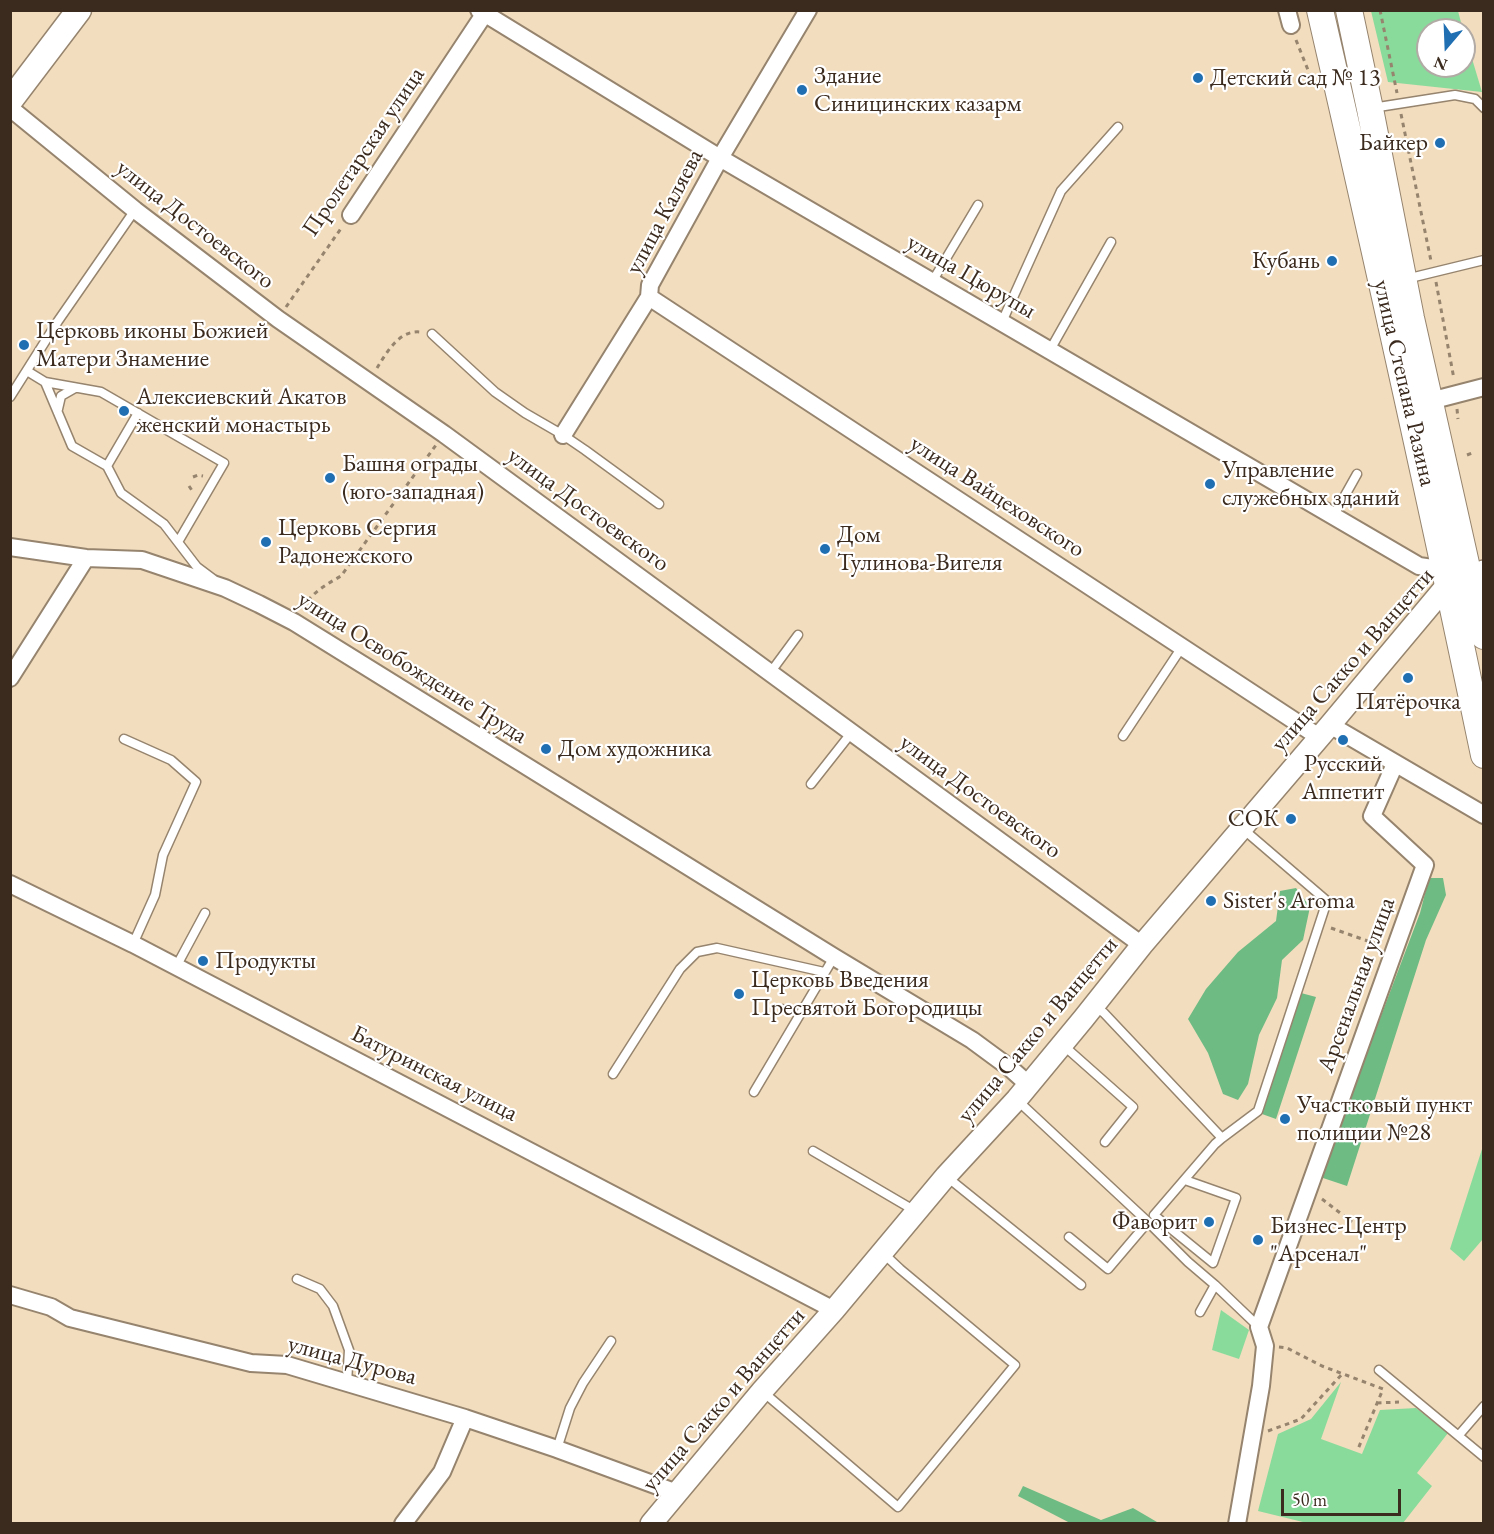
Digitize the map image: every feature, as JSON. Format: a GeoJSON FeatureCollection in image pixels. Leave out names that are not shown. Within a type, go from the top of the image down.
{"type":"FeatureCollection","features":[{"type":"Feature","properties":{"kind":"main road"},"geometry":{"type":"LineString","coordinates":[[10,101],[79,10]]}},
{"type":"Feature","properties":{"kind":"main road","name":"улица Степана Разина"},"geometry":{"type":"LineString","coordinates":[[1320,10],[1461,576],[1484,636]]}},
{"type":"Feature","properties":{"kind":"main road","name":"улица Степана Разина"},"geometry":{"type":"LineString","coordinates":[[1349,10],[1403,280],[1430,401],[1461,576],[1484,756]]}},
{"type":"Feature","properties":{"kind":"street","name":"улица Каляева"},"geometry":{"type":"LineString","coordinates":[[563,435],[649,297],[650,285],[720,158],[808,10]]}},
{"type":"Feature","properties":{"kind":"street","name":"улица Цюрупы"},"geometry":{"type":"LineString","coordinates":[[484,12],[720,158],[1419,566],[1461,576]]}},
{"type":"Feature","properties":{"kind":"street","name":"Пролетарская улица"},"geometry":{"type":"LineString","coordinates":[[351,215],[484,12]]}},
{"type":"Feature","properties":{"kind":"street","name":"улица Достоевского"},"geometry":{"type":"LineString","coordinates":[[10,108],[135,210],[278,319],[444,434],[1142,945]]}},
{"type":"Feature","properties":{"kind":"street","name":"улица Вайцеховского"},"geometry":{"type":"LineString","coordinates":[[649,297],[1182,647],[1325,731],[1395,764],[1484,815]]}},
{"type":"Feature","properties":{"kind":"street"},"geometry":{"type":"LineString","coordinates":[[1430,401],[1484,387]]}},
{"type":"Feature","properties":{"kind":"street","name":"улица Освобождение Труда"},"geometry":{"type":"LineString","coordinates":[[10,547],[86,558],[142,560],[225,588],[259,603],[294,622],[972,1040],[1010,1068],[1023,1092]]}},
{"type":"Feature","properties":{"kind":"street"},"geometry":{"type":"LineString","coordinates":[[10,678],[86,558]]}},
{"type":"Feature","properties":{"kind":"street","name":"улица Сакко и Ванцетти"},"geometry":{"type":"LineString","coordinates":[[651,1524],[946,1176],[1063,1045],[1142,945],[1461,576]]}},
{"type":"Feature","properties":{"kind":"street","name":"Арсенальная улица"},"geometry":{"type":"LineString","coordinates":[[1259,1327],[1425,865],[1372,816],[1395,764]]}},
{"type":"Feature","properties":{"kind":"street","name":"Батуринская улица"},"geometry":{"type":"LineString","coordinates":[[10,884],[133,944],[834,1310]]}},
{"type":"Feature","properties":{"kind":"street","name":"улица Дурова"},"geometry":{"type":"LineString","coordinates":[[10,1295],[51,1307],[70,1318],[251,1363],[287,1365],[465,1418],[677,1493]]}},
{"type":"Feature","properties":{"kind":"street"},"geometry":{"type":"LineString","coordinates":[[1237,1524],[1262,1386],[1265,1346],[1259,1327]]}},
{"type":"Feature","properties":{"kind":"street"},"geometry":{"type":"LineString","coordinates":[[403,1524],[442,1472],[465,1418]]}},
{"type":"Feature","properties":{"kind":"lane"},"geometry":{"type":"LineString","coordinates":[[1370,108],[1455,95],[1475,99],[1484,108]]}},
{"type":"Feature","properties":{"kind":"lane"},"geometry":{"type":"LineString","coordinates":[[1002,322],[1061,191],[1118,127]]}},
{"type":"Feature","properties":{"kind":"lane"},"geometry":{"type":"LineString","coordinates":[[932,282],[978,205]]}},
{"type":"Feature","properties":{"kind":"lane"},"geometry":{"type":"LineString","coordinates":[[10,397],[58,321],[135,210]]}},
{"type":"Feature","properties":{"kind":"lane"},"geometry":{"type":"LineString","coordinates":[[1050,350],[1111,242]]}},
{"type":"Feature","properties":{"kind":"lane"},"geometry":{"type":"LineString","coordinates":[[1403,280],[1484,260]]}},
{"type":"Feature","properties":{"kind":"lane"},"geometry":{"type":"LineString","coordinates":[[432,334],[495,392],[563,435],[659,504]]}},
{"type":"Feature","properties":{"kind":"lane"},"geometry":{"type":"LineString","coordinates":[[27,371],[45,382],[100,392],[224,463],[178,542]]}},
{"type":"Feature","properties":{"kind":"lane"},"geometry":{"type":"LineString","coordinates":[[45,382],[72,446],[107,466],[121,493],[164,524],[197,567],[225,588]]}},
{"type":"Feature","properties":{"kind":"lane"},"geometry":{"type":"LineString","coordinates":[[57,409],[61,396],[75,388]]}},
{"type":"Feature","properties":{"kind":"lane"},"geometry":{"type":"LineString","coordinates":[[107,466],[138,413]]}},
{"type":"Feature","properties":{"kind":"lane"},"geometry":{"type":"LineString","coordinates":[[1334,515],[1356,474]]}},
{"type":"Feature","properties":{"kind":"lane"},"geometry":{"type":"LineString","coordinates":[[770,673],[798,635]]}},
{"type":"Feature","properties":{"kind":"lane"},"geometry":{"type":"LineString","coordinates":[[1122,736],[1182,647]]}},
{"type":"Feature","properties":{"kind":"lane"},"geometry":{"type":"LineString","coordinates":[[811,784],[852,732]]}},
{"type":"Feature","properties":{"kind":"lane"},"geometry":{"type":"LineString","coordinates":[[124,739],[171,760],[196,782],[163,855],[155,895],[133,944]]}},
{"type":"Feature","properties":{"kind":"lane"},"geometry":{"type":"LineString","coordinates":[[1185,1180],[1236,1198],[1213,1263],[1154,1215],[1222,1138],[1258,1111],[1327,901],[1242,828]]}},
{"type":"Feature","properties":{"kind":"lane"},"geometry":{"type":"LineString","coordinates":[[176,967],[206,913]]}},
{"type":"Feature","properties":{"kind":"lane"},"geometry":{"type":"LineString","coordinates":[[613,1074],[680,969],[697,952],[717,948],[824,972]]}},
{"type":"Feature","properties":{"kind":"lane"},"geometry":{"type":"LineString","coordinates":[[754,1092],[834,957]]}},
{"type":"Feature","properties":{"kind":"lane"},"geometry":{"type":"LineString","coordinates":[[1095,1005],[1222,1138]]}},
{"type":"Feature","properties":{"kind":"lane"},"geometry":{"type":"LineString","coordinates":[[1063,1045],[1133,1107],[1105,1142]]}},
{"type":"Feature","properties":{"kind":"lane"},"geometry":{"type":"LineString","coordinates":[[1023,1092],[1188,1262],[1259,1327]]}},
{"type":"Feature","properties":{"kind":"lane"},"geometry":{"type":"LineString","coordinates":[[813,1151],[917,1212]]}},
{"type":"Feature","properties":{"kind":"lane"},"geometry":{"type":"LineString","coordinates":[[946,1176],[1081,1285]]}},
{"type":"Feature","properties":{"kind":"lane"},"geometry":{"type":"LineString","coordinates":[[1069,1236],[1108,1269],[1148,1222]]}},
{"type":"Feature","properties":{"kind":"lane"},"geometry":{"type":"LineString","coordinates":[[1188,1262],[1191,1245]]}},
{"type":"Feature","properties":{"kind":"lane"},"geometry":{"type":"LineString","coordinates":[[762,1391],[898,1507],[1016,1365],[883,1253]]}},
{"type":"Feature","properties":{"kind":"lane"},"geometry":{"type":"LineString","coordinates":[[297,1279],[320,1289],[333,1306],[350,1350],[347,1384]]}},
{"type":"Feature","properties":{"kind":"lane"},"geometry":{"type":"LineString","coordinates":[[1200,1312],[1215,1285]]}},
{"type":"Feature","properties":{"kind":"lane"},"geometry":{"type":"LineString","coordinates":[[557,1449],[570,1408],[583,1383],[611,1341]]}},
{"type":"Feature","properties":{"kind":"lane"},"geometry":{"type":"LineString","coordinates":[[1379,1370],[1484,1457]]}},
{"type":"Feature","properties":{"kind":"lane"},"geometry":{"type":"LineString","coordinates":[[1459,1435],[1484,1406]]}},
{"type":"Feature","properties":{"kind":"path"},"geometry":{"type":"LineString","coordinates":[[1380,10],[1453,369],[1458,419]]}},
{"type":"Feature","properties":{"kind":"path"},"geometry":{"type":"LineString","coordinates":[[1289,18],[1319,98]]}},
{"type":"Feature","properties":{"kind":"path","name":"Пролетарская улица"},"geometry":{"type":"LineString","coordinates":[[278,319],[351,215]]}},
{"type":"Feature","properties":{"kind":"path"},"geometry":{"type":"LineString","coordinates":[[368,381],[390,348],[404,335],[416,331],[432,334]]}},
{"type":"Feature","properties":{"kind":"path"},"geometry":{"type":"LineString","coordinates":[[294,622],[305,603],[321,587],[341,576],[444,434]]}},
{"type":"Feature","properties":{"kind":"path"},"geometry":{"type":"LineString","coordinates":[[1467,455],[1472,453]]}},
{"type":"Feature","properties":{"kind":"path"},"geometry":{"type":"LineString","coordinates":[[1320,924],[1395,951]]}},
{"type":"Feature","properties":{"kind":"path"},"geometry":{"type":"LineString","coordinates":[[1305,1201],[1321,1198],[1352,1222]]}},
{"type":"Feature","properties":{"kind":"path"},"geometry":{"type":"LineString","coordinates":[[1287,1348],[1322,1366],[1383,1389],[1358,1449]]}},
{"type":"Feature","properties":{"kind":"path"},"geometry":{"type":"LineString","coordinates":[[1252,1437],[1301,1419],[1342,1373]]}},
{"type":"Feature","properties":{"kind":"green space"},"geometry":{"type":"Polygon","coordinates":[[[1371,11],[1458,11],[1460,18],[1416,18],[1416,78],[1476,78],[1476,72],[1482,92],[1388,82],[1371,11]]]}},
{"type":"Feature","properties":{"kind":"green space"},"geometry":{"type":"Polygon","coordinates":[[[1429,878],[1443,878],[1446,895],[1426,940],[1347,1186],[1320,1177],[1420,913],[1429,878]]]}},
{"type":"Feature","properties":{"kind":"green space"},"geometry":{"type":"Polygon","coordinates":[[[1296,888],[1310,907],[1303,940],[1282,960],[1277,998],[1259,1035],[1248,1084],[1238,1100],[1223,1094],[1208,1053],[1188,1019],[1206,989],[1238,952],[1276,921],[1280,891],[1296,888]]]}},
{"type":"Feature","properties":{"kind":"green space"},"geometry":{"type":"Polygon","coordinates":[[[1301,993],[1316,997],[1276,1119],[1262,1114],[1301,993]]]}},
{"type":"Feature","properties":{"kind":"green space"},"geometry":{"type":"Polygon","coordinates":[[[1483,1146],[1483,1239],[1464,1261],[1450,1249],[1483,1146]]]}},
{"type":"Feature","properties":{"kind":"green space"},"geometry":{"type":"Polygon","coordinates":[[[1221,1310],[1249,1330],[1239,1359],[1212,1350],[1221,1310]]]}},
{"type":"Feature","properties":{"kind":"green space"},"geometry":{"type":"Polygon","coordinates":[[[1341,1382],[1321,1439],[1362,1454],[1380,1410],[1416,1408],[1448,1433],[1417,1473],[1432,1486],[1403,1523],[1307,1523],[1258,1511],[1278,1434],[1311,1419],[1341,1382]]]}},
{"type":"Feature","properties":{"kind":"green space"},"geometry":{"type":"Polygon","coordinates":[[[1023,1486],[1101,1520],[1133,1508],[1157,1523],[1070,1523],[1018,1496],[1023,1486]]]}},
{"type":"Feature","properties":{"kind":"place","name":"Детский сад № 13"},"geometry":{"type":"Point","coordinates":[1198,78]}},
{"type":"Feature","properties":{"kind":"place","name":"Здание Синицинских казарм"},"geometry":{"type":"Point","coordinates":[802,90]}},
{"type":"Feature","properties":{"kind":"place","name":"Байкер"},"geometry":{"type":"Point","coordinates":[1440,143]}},
{"type":"Feature","properties":{"kind":"place","name":"Кубань"},"geometry":{"type":"Point","coordinates":[1332,261]}},
{"type":"Feature","properties":{"kind":"place","name":"Церковь иконы Божией Матери Знамение"},"geometry":{"type":"Point","coordinates":[24,345]}},
{"type":"Feature","properties":{"kind":"place","name":"Алексиевский Акатов женский монастырь"},"geometry":{"type":"Point","coordinates":[124,411]}},
{"type":"Feature","properties":{"kind":"place","name":"Башня ограды (юго-западная)"},"geometry":{"type":"Point","coordinates":[330,478]}},
{"type":"Feature","properties":{"kind":"place","name":"Управление служебных зданий"},"geometry":{"type":"Point","coordinates":[1210,484]}},
{"type":"Feature","properties":{"kind":"place","name":"Церковь Сергия Радонежского"},"geometry":{"type":"Point","coordinates":[266,542]}},
{"type":"Feature","properties":{"kind":"place","name":"Дом Тулинова-Вигеля"},"geometry":{"type":"Point","coordinates":[825,549]}},
{"type":"Feature","properties":{"kind":"place","name":"Пятёрочка"},"geometry":{"type":"Point","coordinates":[1408,678]}},
{"type":"Feature","properties":{"kind":"place","name":"Русский Аппетит"},"geometry":{"type":"Point","coordinates":[1343,740]}},
{"type":"Feature","properties":{"kind":"place","name":"Дом художника"},"geometry":{"type":"Point","coordinates":[546,749]}},
{"type":"Feature","properties":{"kind":"place","name":"СОК"},"geometry":{"type":"Point","coordinates":[1291,819]}},
{"type":"Feature","properties":{"kind":"place","name":"Sister's Aroma"},"geometry":{"type":"Point","coordinates":[1211,901]}},
{"type":"Feature","properties":{"kind":"place","name":"Продукты"},"geometry":{"type":"Point","coordinates":[203,961]}},
{"type":"Feature","properties":{"kind":"place","name":"Церковь Введения Пресвятой Богородицы"},"geometry":{"type":"Point","coordinates":[739,994]}},
{"type":"Feature","properties":{"kind":"place","name":"Участковый пункт полиции №28"},"geometry":{"type":"Point","coordinates":[1285,1119]}},
{"type":"Feature","properties":{"kind":"place","name":"Фаворит"},"geometry":{"type":"Point","coordinates":[1209,1222]}},
{"type":"Feature","properties":{"kind":"place","name":"Бизнес-Центр \"Арсенал\""},"geometry":{"type":"Point","coordinates":[1258,1240]}}]}
